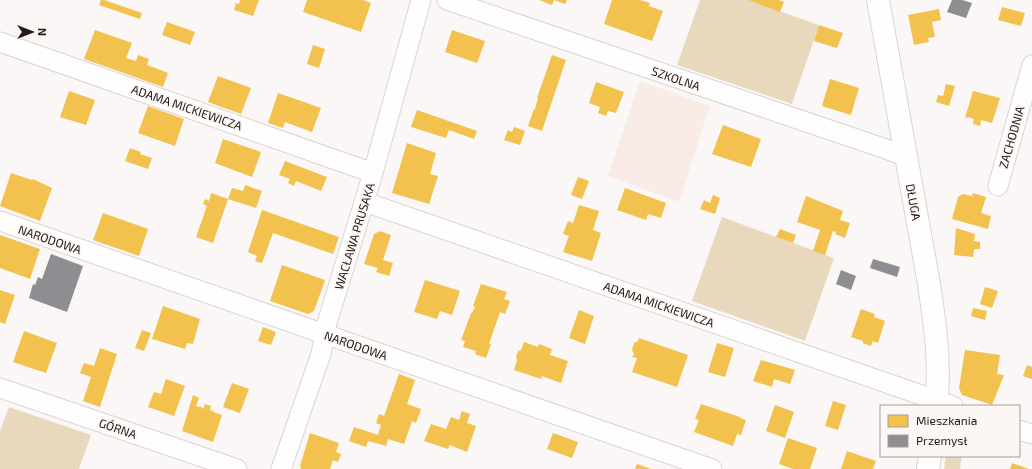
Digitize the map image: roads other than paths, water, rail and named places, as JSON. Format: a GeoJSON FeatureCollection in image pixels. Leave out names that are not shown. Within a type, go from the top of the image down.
{"type":"FeatureCollection","features":[{"type":"Feature","properties":{"kind":"street","name":"WACŁAWA PRUSAKA"},"geometry":{"type":"LineString","coordinates":[[281,469],[321,354],[327,323],[365,202],[421,0]]}},
{"type":"Feature","properties":{"kind":"street","name":"SZKOLNA"},"geometry":{"type":"LineString","coordinates":[[447,0],[878,146],[906,157]]}},
{"type":"Feature","properties":{"kind":"street","name":"DŁUGA"},"geometry":{"type":"LineString","coordinates":[[878,0],[934,320],[942,404]]}},
{"type":"Feature","properties":{"kind":"street","name":"ADAMA MICKIEWICZA"},"geometry":{"type":"LineString","coordinates":[[0,42],[373,173]]}},
{"type":"Feature","properties":{"kind":"street","name":"ZACHODNIA"},"geometry":{"type":"LineString","coordinates":[[998,186],[1032,65]]}},
{"type":"Feature","properties":{"kind":"street","name":"ADAMA MICKIEWICZA"},"geometry":{"type":"LineString","coordinates":[[365,202],[942,404]]}},
{"type":"Feature","properties":{"kind":"street","name":"NARODOWA"},"geometry":{"type":"LineString","coordinates":[[0,222],[712,469]]}},
{"type":"Feature","properties":{"kind":"street","name":"GÓRNA"},"geometry":{"type":"LineString","coordinates":[[0,388],[237,469]]}},
{"type":"Feature","properties":{"kind":"street"},"geometry":{"type":"LineString","coordinates":[[1020,430],[1032,434]]}},
{"type":"Feature","properties":{"kind":"street"},"geometry":{"type":"LineString","coordinates":[[928,469],[930,457]]}}]}
